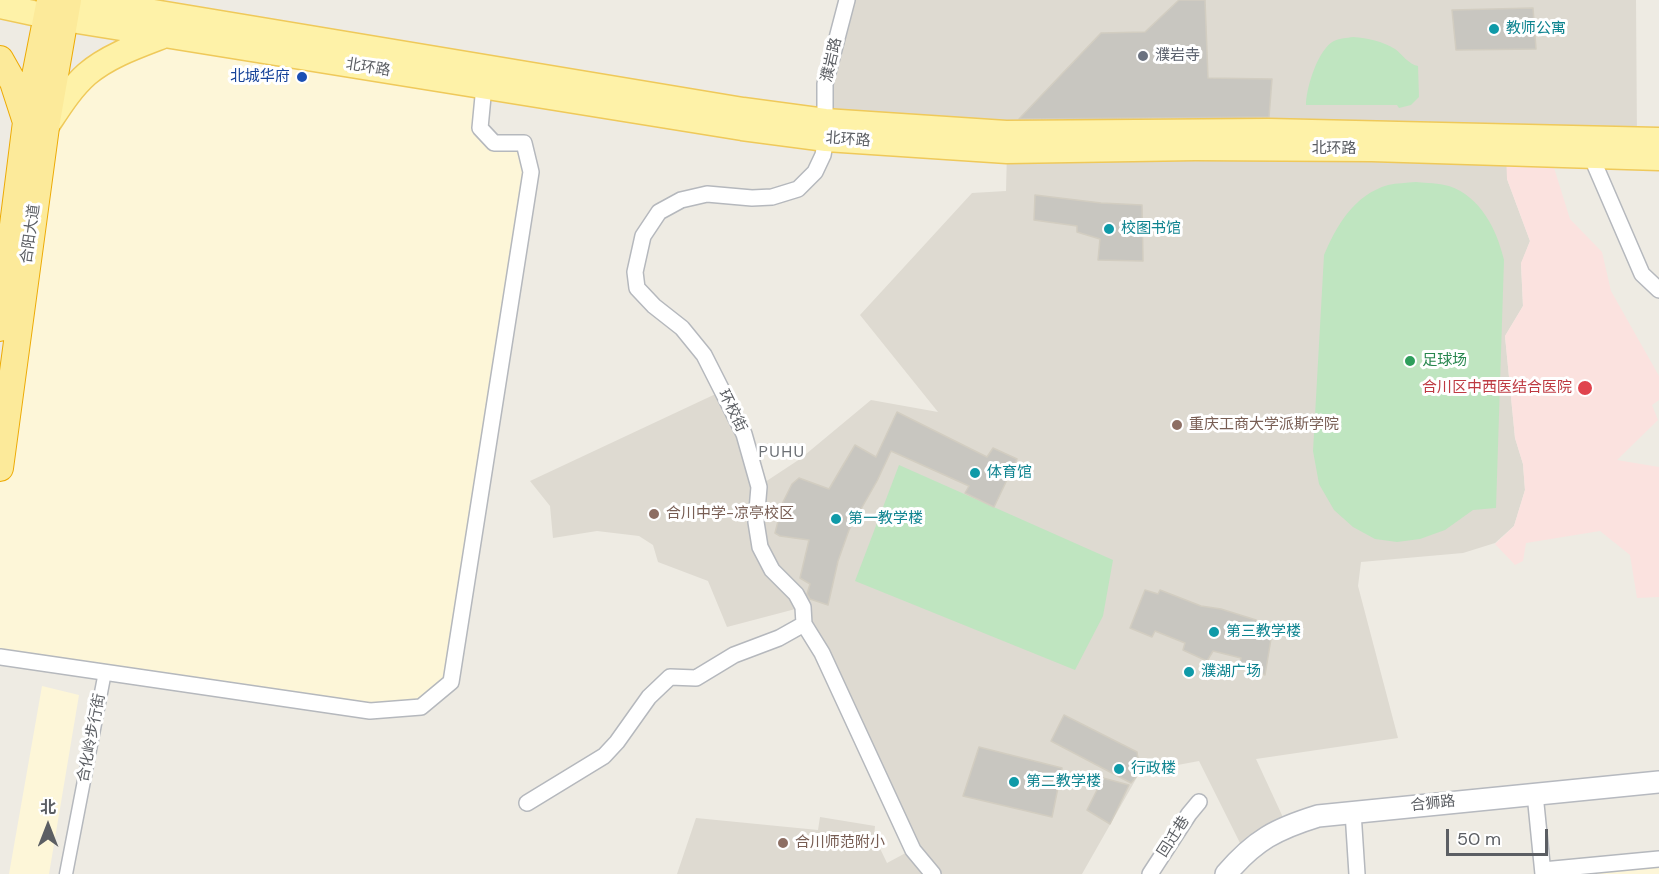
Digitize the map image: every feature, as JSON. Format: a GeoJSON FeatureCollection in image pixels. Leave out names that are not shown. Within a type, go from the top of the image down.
{"type":"FeatureCollection","features":[{"type":"Feature","properties":{"kind":"highway","name":"合阳大道"},"geometry":{"type":"LineString","coordinates":[[0,328],[36,125],[62,7]]}},
{"type":"Feature","properties":{"kind":"highway"},"geometry":{"type":"LineString","coordinates":[[0,59],[36,125]]}},
{"type":"Feature","properties":{"kind":"highway","name":"合阳大道"},"geometry":{"type":"LineString","coordinates":[[0,468],[36,125]]}},
{"type":"Feature","properties":{"kind":"main road"},"geometry":{"type":"LineString","coordinates":[[36,125],[63,101],[87,74],[166,25],[148,0]]}},
{"type":"Feature","properties":{"kind":"main road","name":"北环路"},"geometry":{"type":"LineString","coordinates":[[0,6],[62,7],[484,86],[742,128],[1006,133],[1268,131],[1659,140]]}},
{"type":"Feature","properties":{"kind":"main road","name":"北环路"},"geometry":{"type":"LineString","coordinates":[[166,25],[743,110],[825,130],[1007,151],[1195,148],[1360,149],[1659,158]]}},
{"type":"Feature","properties":{"kind":"main road","name":"合狮路"},"geometry":{"type":"LineString","coordinates":[[1226,874],[1245,852],[1265,838],[1287,826],[1318,816],[1659,782]]}},
{"type":"Feature","properties":{"kind":"street","name":"濮岩路"},"geometry":{"type":"LineString","coordinates":[[825,130],[825,84],[847,0]]}},
{"type":"Feature","properties":{"kind":"street"},"geometry":{"type":"LineString","coordinates":[[0,657],[370,711],[421,706],[451,682],[531,172],[524,143],[494,143],[480,128],[484,86]]}},
{"type":"Feature","properties":{"kind":"street","name":"环校街"},"geometry":{"type":"LineString","coordinates":[[825,130],[823,155],[815,172],[798,189],[772,197],[752,198],[707,194],[681,200],[659,213],[643,236],[635,272],[637,288],[654,306],[682,328],[704,355],[744,434],[759,487],[756,522],[760,547],[772,570],[796,594],[803,607],[804,624],[822,652],[913,850],[933,874]]}},
{"type":"Feature","properties":{"kind":"street"},"geometry":{"type":"LineString","coordinates":[[1591,156],[1642,274],[1659,291]]}},
{"type":"Feature","properties":{"kind":"street"},"geometry":{"type":"LineString","coordinates":[[527,803],[604,756],[617,742],[648,697],[670,677],[696,678],[734,656],[779,638],[804,624]]}},
{"type":"Feature","properties":{"kind":"street","name":"合化岭步行街"},"geometry":{"type":"LineString","coordinates":[[66,874],[105,672]]}},
{"type":"Feature","properties":{"kind":"street"},"geometry":{"type":"LineString","coordinates":[[1535,794],[1543,872],[1659,859]]}},
{"type":"Feature","properties":{"kind":"street","name":"回迁巷"},"geometry":{"type":"LineString","coordinates":[[1150,874],[1199,802]]}},
{"type":"Feature","properties":{"kind":"street"},"geometry":{"type":"LineString","coordinates":[[1353,812],[1357,874]]}},
{"type":"Feature","properties":{"kind":"shaded area"},"geometry":{"type":"Polygon","coordinates":[[[847,0],[1179,0],[1145,32],[1101,33],[1006,133],[825,121],[847,0]]]}},
{"type":"Feature","properties":{"kind":"shaded area","name":"重庆工商大学派斯学院"},"geometry":{"type":"Polygon","coordinates":[[[1205,0],[1636,0],[1637,140],[1507,179],[1530,241],[1521,264],[1523,306],[1505,336],[1515,438],[1523,464],[1525,490],[1514,526],[1495,543],[1463,553],[1361,562],[1358,586],[1398,738],[1256,759],[1287,826],[1245,853],[1199,761],[1140,772],[1082,874],[677,874],[696,818],[818,830],[820,817],[875,826],[874,836],[887,863],[913,849],[803,607],[727,627],[708,581],[658,562],[653,545],[639,536],[597,531],[553,538],[550,506],[530,481],[722,391],[759,486],[800,459],[871,400],[938,412],[860,315],[972,193],[1006,191],[1007,151],[1268,131],[1272,80],[1208,78],[1205,0]]]}},
{"type":"Feature","properties":{"kind":"shaded area"},"geometry":{"type":"Polygon","coordinates":[[[163,36],[484,86],[480,128],[494,143],[524,143],[531,172],[451,682],[421,707],[370,711],[0,657],[0,468],[63,101],[163,36]]]}},
{"type":"Feature","properties":{"kind":"shaded area","name":"合川区中西医结合医院"},"geometry":{"type":"Polygon","coordinates":[[[1506,154],[1550,155],[1570,219],[1602,252],[1611,291],[1659,376],[1659,400],[1652,405],[1658,420],[1617,460],[1659,467],[1659,597],[1637,598],[1630,555],[1600,531],[1526,543],[1523,561],[1515,565],[1495,544],[1514,526],[1525,490],[1523,464],[1515,438],[1505,336],[1523,306],[1521,263],[1530,241],[1507,179],[1506,154]]]}},
{"type":"Feature","properties":{"kind":"shaded area"},"geometry":{"type":"Polygon","coordinates":[[[42,686],[79,695],[49,874],[9,874],[42,686]]]}},
{"type":"Feature","properties":{"kind":"shaded area"},"geometry":{"type":"Polygon","coordinates":[[[1659,859],[1659,874],[1543,874],[1659,859]]]}},
{"type":"Feature","properties":{"kind":"green space"},"geometry":{"type":"Polygon","coordinates":[[[1353,37],[1385,44],[1418,66],[1419,97],[1411,105],[1399,108],[1397,105],[1306,105],[1311,79],[1323,52],[1334,41],[1353,37]]]}},
{"type":"Feature","properties":{"kind":"green space","name":"足球场"},"geometry":{"type":"Polygon","coordinates":[[[1416,182],[1449,186],[1470,198],[1479,206],[1492,226],[1504,260],[1496,508],[1473,510],[1445,530],[1420,539],[1397,542],[1375,539],[1353,527],[1334,510],[1319,484],[1313,451],[1324,255],[1341,222],[1365,196],[1388,185],[1416,182]]]}},
{"type":"Feature","properties":{"kind":"green space"},"geometry":{"type":"Polygon","coordinates":[[[899,465],[1113,560],[1103,616],[1075,670],[855,581],[899,465]]]}},
{"type":"Feature","properties":{"kind":"building","name":"濮岩寺"},"geometry":{"type":"Polygon","coordinates":[[[1179,0],[1205,0],[1208,78],[1272,79],[1269,117],[1019,119],[1101,33],[1145,32],[1179,0]]]}},
{"type":"Feature","properties":{"kind":"building","name":"教师公寓"},"geometry":{"type":"Polygon","coordinates":[[[1533,8],[1536,49],[1456,50],[1452,10],[1533,8]]]}},
{"type":"Feature","properties":{"kind":"building","name":"校图书馆"},"geometry":{"type":"Polygon","coordinates":[[[1035,195],[1101,203],[1142,205],[1143,261],[1098,260],[1100,239],[1077,232],[1077,226],[1034,220],[1035,195]]]}},
{"type":"Feature","properties":{"kind":"building"},"geometry":{"type":"Polygon","coordinates":[[[897,412],[987,457],[993,448],[1017,459],[994,507],[965,493],[969,486],[891,451],[849,530],[838,561],[828,605],[810,599],[807,594],[810,584],[800,578],[809,540],[780,536],[775,533],[783,502],[792,484],[799,478],[829,489],[855,445],[876,457],[897,412]]]}},
{"type":"Feature","properties":{"kind":"building","name":"第三教学楼"},"geometry":{"type":"Polygon","coordinates":[[[1145,590],[1158,594],[1160,590],[1201,606],[1221,609],[1256,620],[1272,633],[1265,675],[1239,666],[1241,658],[1213,651],[1207,661],[1183,650],[1185,643],[1155,631],[1152,637],[1130,628],[1145,590]]]}},
{"type":"Feature","properties":{"kind":"building","name":"行政楼"},"geometry":{"type":"Polygon","coordinates":[[[1064,715],[1137,752],[1140,772],[1131,783],[1051,741],[1064,715]]]}},
{"type":"Feature","properties":{"kind":"building","name":"第二教学楼"},"geometry":{"type":"Polygon","coordinates":[[[979,747],[1062,768],[1052,817],[963,796],[979,747]]]}},
{"type":"Feature","properties":{"kind":"building"},"geometry":{"type":"Polygon","coordinates":[[[1103,778],[1129,785],[1110,824],[1087,810],[1103,778]]]}},
{"type":"Feature","properties":{"kind":"place","name":"教师公寓"},"geometry":{"type":"Point","coordinates":[1494,29]}},
{"type":"Feature","properties":{"kind":"place","name":"濮岩寺"},"geometry":{"type":"Point","coordinates":[1143,56]}},
{"type":"Feature","properties":{"kind":"place","name":"北城华府"},"geometry":{"type":"Point","coordinates":[302,77]}},
{"type":"Feature","properties":{"kind":"place","name":"校图书馆"},"geometry":{"type":"Point","coordinates":[1109,229]}},
{"type":"Feature","properties":{"kind":"place","name":"足球场"},"geometry":{"type":"Point","coordinates":[1410,361]}},
{"type":"Feature","properties":{"kind":"place","name":"合川区中西医结合医院"},"geometry":{"type":"Point","coordinates":[1585,388]}},
{"type":"Feature","properties":{"kind":"place","name":"重庆工商大学派斯学院"},"geometry":{"type":"Point","coordinates":[1177,425]}},
{"type":"Feature","properties":{"kind":"place","name":"体育馆"},"geometry":{"type":"Point","coordinates":[975,473]}},
{"type":"Feature","properties":{"kind":"place","name":"合川中学-凉亭校区"},"geometry":{"type":"Point","coordinates":[654,514]}},
{"type":"Feature","properties":{"kind":"place","name":"第一教学楼"},"geometry":{"type":"Point","coordinates":[836,519]}},
{"type":"Feature","properties":{"kind":"place","name":"第三教学楼"},"geometry":{"type":"Point","coordinates":[1214,632]}},
{"type":"Feature","properties":{"kind":"place","name":"濮湖广场"},"geometry":{"type":"Point","coordinates":[1189,672]}},
{"type":"Feature","properties":{"kind":"place","name":"行政楼"},"geometry":{"type":"Point","coordinates":[1119,769]}},
{"type":"Feature","properties":{"kind":"place","name":"第二教学楼"},"geometry":{"type":"Point","coordinates":[1014,782]}},
{"type":"Feature","properties":{"kind":"place","name":"合川师范附小"},"geometry":{"type":"Point","coordinates":[783,843]}},
{"type":"Feature","properties":{"kind":"district","name":"PUHU"},"geometry":{"type":"Point","coordinates":[782,453]}}]}
